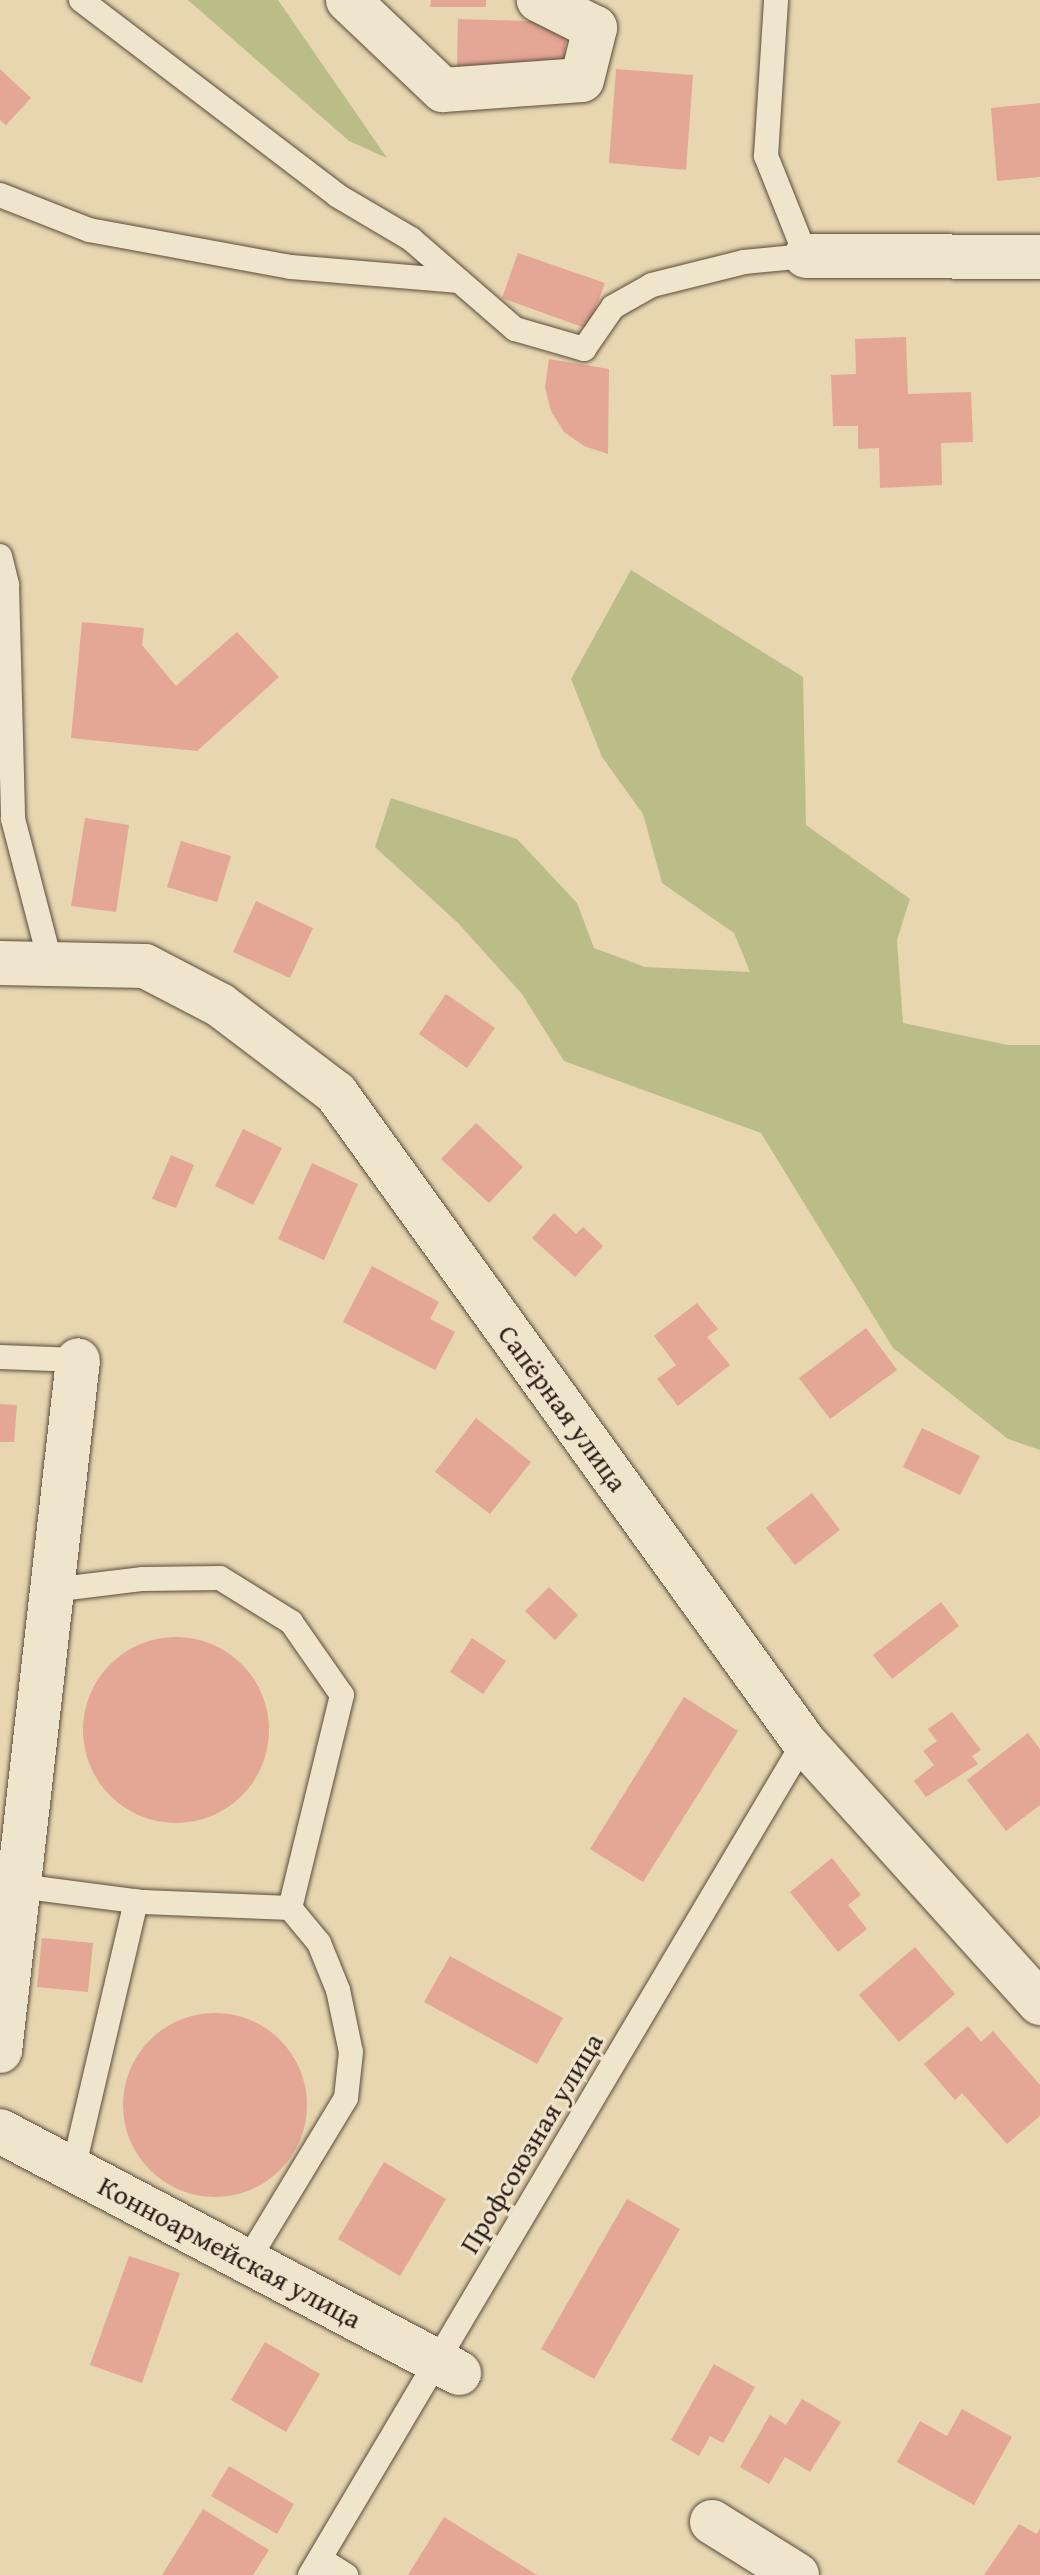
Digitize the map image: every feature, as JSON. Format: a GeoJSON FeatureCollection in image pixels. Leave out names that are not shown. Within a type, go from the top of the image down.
{"type":"FeatureCollection","features":[{"type":"Feature","properties":{"kind":"street"},"geometry":{"type":"LineString","coordinates":[[348,0],[443,90],[582,80],[595,28],[539,0]]}},
{"type":"Feature","properties":{"kind":"street"},"geometry":{"type":"LineString","coordinates":[[806,256],[1040,257]]}},
{"type":"Feature","properties":{"kind":"street","name":"Сапёрная улица"},"geometry":{"type":"LineString","coordinates":[[0,963],[145,966],[220,1005],[336,1093],[804,1742],[1040,2003]]}},
{"type":"Feature","properties":{"kind":"street"},"geometry":{"type":"LineString","coordinates":[[0,2051],[78,1360]]}},
{"type":"Feature","properties":{"kind":"street","name":"Конноармейская улица"},"geometry":{"type":"LineString","coordinates":[[0,2131],[448,2367]]}},
{"type":"Feature","properties":{"kind":"street"},"geometry":{"type":"LineString","coordinates":[[712,2522],[797,2575]]}},
{"type":"Feature","properties":{"kind":"lane"},"geometry":{"type":"LineString","coordinates":[[81,0],[338,196],[411,239],[515,329],[584,349],[613,307],[652,285],[744,262],[806,256],[766,156],[776,0]]}},
{"type":"Feature","properties":{"kind":"lane"},"geometry":{"type":"LineString","coordinates":[[0,195],[89,230],[291,267],[459,281]]}},
{"type":"Feature","properties":{"kind":"lane"},"geometry":{"type":"LineString","coordinates":[[0,556],[7,585],[13,819],[51,965]]}},
{"type":"Feature","properties":{"kind":"lane"},"geometry":{"type":"LineString","coordinates":[[0,1357],[78,1360]]}},
{"type":"Feature","properties":{"kind":"lane"},"geometry":{"type":"LineString","coordinates":[[52,1590],[143,1579],[220,1578],[291,1622],[342,1695],[290,1908]]}},
{"type":"Feature","properties":{"kind":"lane","name":"Профсоюзная улица"},"geometry":{"type":"LineString","coordinates":[[315,2567],[448,2367],[804,1742]]}},
{"type":"Feature","properties":{"kind":"lane"},"geometry":{"type":"LineString","coordinates":[[19,1886],[136,1901],[290,1908],[319,1943],[338,1990],[351,2052],[346,2098],[248,2260]]}},
{"type":"Feature","properties":{"kind":"lane"},"geometry":{"type":"LineString","coordinates":[[73,2170],[136,1901]]}},
{"type":"Feature","properties":{"kind":"lane"},"geometry":{"type":"LineString","coordinates":[[315,2567],[346,2575]]}},
{"type":"Feature","properties":{"kind":"green space"},"geometry":{"type":"Polygon","coordinates":[[[188,0],[278,0],[387,158],[349,141],[188,0]]]}},
{"type":"Feature","properties":{"kind":"green space"},"geometry":{"type":"Polygon","coordinates":[[[631,570],[803,677],[806,825],[910,899],[897,940],[903,1023],[1008,1045],[1040,1045],[1040,1450],[1008,1439],[893,1348],[761,1133],[564,1061],[522,994],[458,923],[375,847],[391,798],[517,839],[577,903],[594,948],[645,967],[750,972],[734,933],[662,883],[643,814],[602,757],[571,679],[631,570]]]}},
{"type":"Feature","properties":{"kind":"building"},"geometry":{"type":"Polygon","coordinates":[[[431,0],[486,0],[486,7],[430,7],[431,0]]]}},
{"type":"Feature","properties":{"kind":"building"},"geometry":{"type":"Polygon","coordinates":[[[458,19],[566,22],[565,70],[457,68],[458,19]]]}},
{"type":"Feature","properties":{"kind":"building"},"geometry":{"type":"Polygon","coordinates":[[[0,69],[31,98],[6,125],[0,120],[0,69]]]}},
{"type":"Feature","properties":{"kind":"building"},"geometry":{"type":"Polygon","coordinates":[[[616,69],[693,75],[686,170],[609,163],[616,69]]]}},
{"type":"Feature","properties":{"kind":"building"},"geometry":{"type":"Polygon","coordinates":[[[1040,103],[1040,177],[997,181],[991,108],[1040,103]]]}},
{"type":"Feature","properties":{"kind":"building"},"geometry":{"type":"Polygon","coordinates":[[[518,253],[605,283],[588,329],[502,298],[518,253]]]}},
{"type":"Feature","properties":{"kind":"building"},"geometry":{"type":"Polygon","coordinates":[[[906,337],[908,394],[971,392],[973,442],[941,443],[942,485],[880,488],[879,448],[858,449],[858,426],[833,426],[831,375],[856,374],[855,339],[906,337]]]}},
{"type":"Feature","properties":{"kind":"building"},"geometry":{"type":"Polygon","coordinates":[[[549,359],[609,369],[608,454],[584,446],[564,432],[551,411],[545,387],[549,359]]]}},
{"type":"Feature","properties":{"kind":"building"},"geometry":{"type":"Polygon","coordinates":[[[82,622],[144,628],[142,645],[176,686],[237,632],[279,677],[197,751],[71,738],[82,622]]]}},
{"type":"Feature","properties":{"kind":"building"},"geometry":{"type":"Polygon","coordinates":[[[85,818],[129,825],[116,912],[71,906],[85,818]]]}},
{"type":"Feature","properties":{"kind":"building"},"geometry":{"type":"Polygon","coordinates":[[[181,841],[231,856],[217,902],[167,887],[181,841]]]}},
{"type":"Feature","properties":{"kind":"building"},"geometry":{"type":"Polygon","coordinates":[[[256,901],[313,928],[290,978],[233,952],[256,901]]]}},
{"type":"Feature","properties":{"kind":"building"},"geometry":{"type":"Polygon","coordinates":[[[446,994],[495,1028],[467,1068],[419,1034],[446,994]]]}},
{"type":"Feature","properties":{"kind":"building"},"geometry":{"type":"Polygon","coordinates":[[[476,1123],[523,1167],[489,1203],[441,1159],[476,1123]]]}},
{"type":"Feature","properties":{"kind":"building"},"geometry":{"type":"Polygon","coordinates":[[[243,1129],[282,1148],[253,1205],[215,1186],[243,1129]]]}},
{"type":"Feature","properties":{"kind":"building"},"geometry":{"type":"Polygon","coordinates":[[[171,1155],[194,1165],[176,1208],[152,1199],[171,1155]]]}},
{"type":"Feature","properties":{"kind":"building"},"geometry":{"type":"Polygon","coordinates":[[[312,1163],[358,1184],[324,1260],[278,1239],[312,1163]]]}},
{"type":"Feature","properties":{"kind":"building"},"geometry":{"type":"Polygon","coordinates":[[[554,1213],[576,1234],[583,1227],[603,1246],[575,1277],[532,1238],[554,1213]]]}},
{"type":"Feature","properties":{"kind":"building"},"geometry":{"type":"Polygon","coordinates":[[[372,1266],[439,1302],[430,1319],[455,1332],[435,1370],[343,1322],[372,1266]]]}},
{"type":"Feature","properties":{"kind":"building"},"geometry":{"type":"Polygon","coordinates":[[[697,1303],[718,1329],[707,1337],[730,1365],[678,1406],[657,1379],[676,1365],[654,1336],[697,1303]]]}},
{"type":"Feature","properties":{"kind":"building"},"geometry":{"type":"Polygon","coordinates":[[[866,1328],[897,1370],[830,1419],[799,1378],[866,1328]]]}},
{"type":"Feature","properties":{"kind":"building"},"geometry":{"type":"Polygon","coordinates":[[[0,1404],[17,1405],[14,1442],[0,1442],[0,1404]]]}},
{"type":"Feature","properties":{"kind":"building"},"geometry":{"type":"Polygon","coordinates":[[[476,1418],[531,1462],[490,1514],[435,1472],[476,1418]]]}},
{"type":"Feature","properties":{"kind":"building"},"geometry":{"type":"Polygon","coordinates":[[[922,1428],[980,1456],[960,1495],[903,1467],[922,1428]]]}},
{"type":"Feature","properties":{"kind":"building"},"geometry":{"type":"Polygon","coordinates":[[[812,1493],[840,1530],[795,1565],[766,1528],[812,1493]]]}},
{"type":"Feature","properties":{"kind":"building"},"geometry":{"type":"Polygon","coordinates":[[[549,1587],[578,1615],[555,1640],[525,1611],[549,1587]]]}},
{"type":"Feature","properties":{"kind":"building"},"geometry":{"type":"Polygon","coordinates":[[[941,1602],[959,1626],[892,1679],[873,1655],[941,1602]]]}},
{"type":"Feature","properties":{"kind":"building"},"geometry":{"type":"Polygon","coordinates":[[[176,1637],[211,1644],[242,1664],[262,1695],[269,1730],[262,1765],[242,1796],[211,1816],[176,1823],[141,1816],[110,1796],[90,1765],[83,1730],[90,1695],[110,1664],[141,1644],[176,1637]]]}},
{"type":"Feature","properties":{"kind":"building"},"geometry":{"type":"Polygon","coordinates":[[[472,1638],[506,1661],[483,1694],[450,1672],[472,1638]]]}},
{"type":"Feature","properties":{"kind":"building"},"geometry":{"type":"Polygon","coordinates":[[[684,1697],[738,1731],[643,1882],[590,1849],[684,1697]]]}},
{"type":"Feature","properties":{"kind":"building"},"geometry":{"type":"Polygon","coordinates":[[[952,1712],[981,1750],[972,1756],[978,1764],[926,1797],[914,1781],[934,1765],[923,1751],[937,1741],[928,1729],[952,1712]]]}},
{"type":"Feature","properties":{"kind":"building"},"geometry":{"type":"Polygon","coordinates":[[[1028,1733],[1040,1749],[1040,1805],[1006,1831],[967,1780],[1028,1733]]]}},
{"type":"Feature","properties":{"kind":"building"},"geometry":{"type":"Polygon","coordinates":[[[832,1858],[861,1895],[848,1905],[867,1929],[838,1952],[790,1892],[832,1858]]]}},
{"type":"Feature","properties":{"kind":"building"},"geometry":{"type":"Polygon","coordinates":[[[42,1938],[93,1943],[88,1992],[37,1987],[42,1938]]]}},
{"type":"Feature","properties":{"kind":"building"},"geometry":{"type":"Polygon","coordinates":[[[915,1947],[955,1994],[899,2042],[859,1995],[915,1947]]]}},
{"type":"Feature","properties":{"kind":"building"},"geometry":{"type":"Polygon","coordinates":[[[450,1956],[563,2018],[537,2064],[424,2002],[450,1956]]]}},
{"type":"Feature","properties":{"kind":"building"},"geometry":{"type":"Polygon","coordinates":[[[215,2013],[250,2020],[280,2040],[300,2070],[307,2105],[300,2140],[280,2170],[250,2190],[215,2197],[180,2190],[150,2170],[130,2140],[123,2105],[130,2070],[150,2040],[180,2020],[215,2013]]]}},
{"type":"Feature","properties":{"kind":"building"},"geometry":{"type":"Polygon","coordinates":[[[968,2026],[981,2042],[993,2031],[1040,2085],[1040,2116],[1007,2144],[962,2093],[955,2100],[924,2064],[968,2026]]]}},
{"type":"Feature","properties":{"kind":"building"},"geometry":{"type":"Polygon","coordinates":[[[384,2162],[446,2199],[400,2276],[338,2239],[384,2162]]]}},
{"type":"Feature","properties":{"kind":"building"},"geometry":{"type":"Polygon","coordinates":[[[627,2199],[680,2229],[594,2379],[541,2349],[627,2199]]]}},
{"type":"Feature","properties":{"kind":"building"},"geometry":{"type":"Polygon","coordinates":[[[129,2256],[180,2273],[142,2383],[90,2365],[129,2256]]]}},
{"type":"Feature","properties":{"kind":"building"},"geometry":{"type":"Polygon","coordinates":[[[265,2342],[320,2374],[286,2432],[231,2400],[265,2342]]]}},
{"type":"Feature","properties":{"kind":"building"},"geometry":{"type":"Polygon","coordinates":[[[714,2364],[755,2387],[723,2443],[710,2436],[699,2456],[671,2440],[714,2364]]]}},
{"type":"Feature","properties":{"kind":"building"},"geometry":{"type":"Polygon","coordinates":[[[802,2399],[841,2422],[810,2472],[785,2457],[769,2484],[740,2467],[770,2415],[786,2425],[802,2399]]]}},
{"type":"Feature","properties":{"kind":"building"},"geometry":{"type":"Polygon","coordinates":[[[962,2409],[1012,2437],[974,2505],[897,2462],[920,2421],[947,2436],[962,2409]]]}},
{"type":"Feature","properties":{"kind":"building"},"geometry":{"type":"Polygon","coordinates":[[[229,2466],[294,2504],[277,2534],[211,2496],[229,2466]]]}},
{"type":"Feature","properties":{"kind":"building"},"geometry":{"type":"Polygon","coordinates":[[[203,2509],[269,2550],[253,2575],[162,2575],[203,2509]]]}},
{"type":"Feature","properties":{"kind":"building"},"geometry":{"type":"Polygon","coordinates":[[[444,2517],[537,2575],[408,2575],[444,2517]]]}},
{"type":"Feature","properties":{"kind":"building"},"geometry":{"type":"Polygon","coordinates":[[[1019,2524],[1037,2534],[1040,2528],[1040,2575],[984,2575],[1019,2524]]]}}]}
